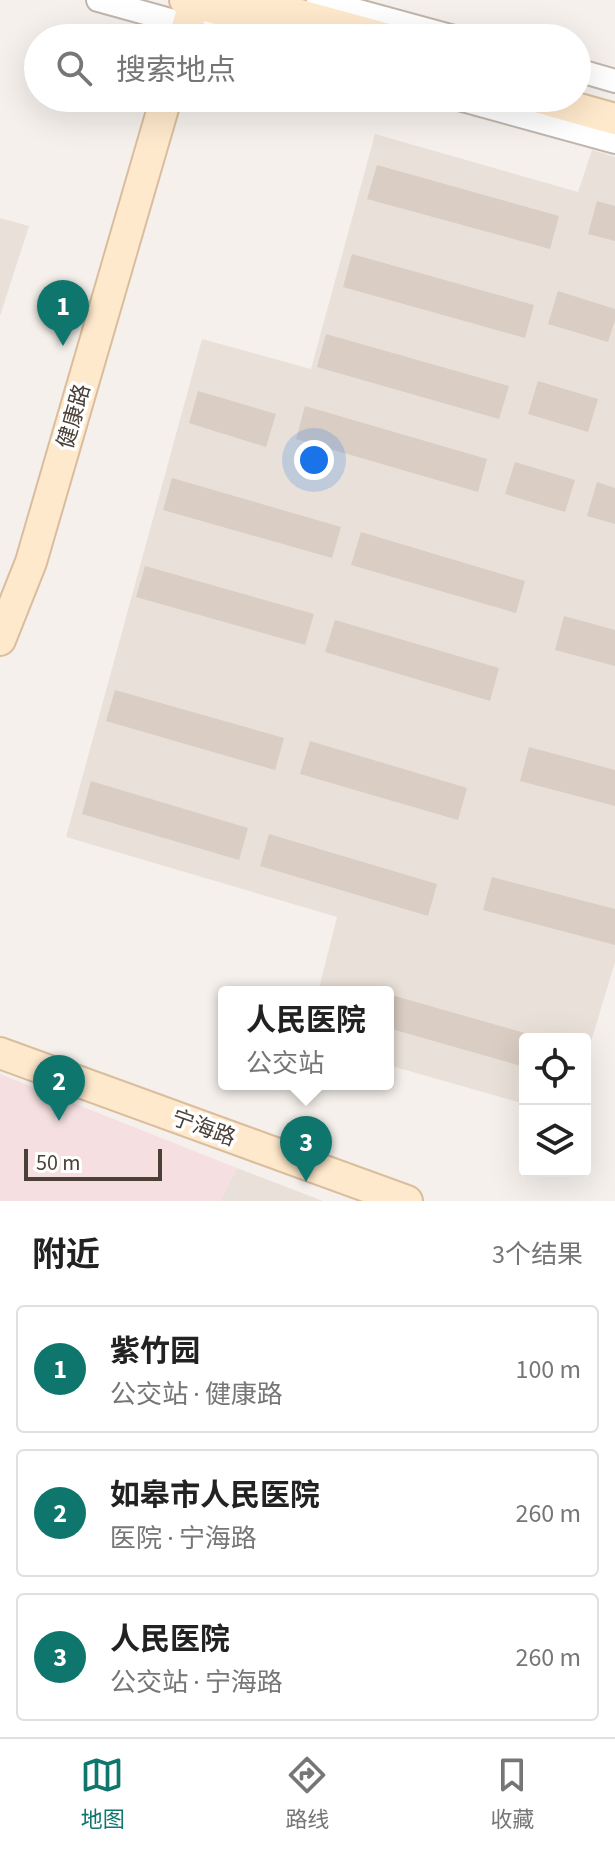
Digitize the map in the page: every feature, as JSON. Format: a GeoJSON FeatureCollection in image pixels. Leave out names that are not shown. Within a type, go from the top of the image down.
{"type":"FeatureCollection","features":[{"type":"Feature","properties":{"kind":"street"},"geometry":{"type":"LineString","coordinates":[[98,0],[248,24]]}},
{"type":"Feature","properties":{"kind":"street"},"geometry":{"type":"LineString","coordinates":[[245,0],[333,24]]}},
{"type":"Feature","properties":{"kind":"street"},"geometry":{"type":"LineString","coordinates":[[318,0],[406,24]]}},
{"type":"Feature","properties":{"kind":"street"},"geometry":{"type":"LineString","coordinates":[[189,13],[209,24]]}},
{"type":"Feature","properties":{"kind":"street"},"geometry":{"type":"LineString","coordinates":[[591,74],[615,81]]}},
{"type":"Feature","properties":{"kind":"street"},"geometry":{"type":"LineString","coordinates":[[591,95],[615,101]]}},
{"type":"Feature","properties":{"kind":"street","name":"健康路"},"geometry":{"type":"LineString","coordinates":[[0,640],[31,562],[162,112]]}},
{"type":"Feature","properties":{"kind":"street"},"geometry":{"type":"LineString","coordinates":[[506,112],[615,142]]}},
{"type":"Feature","properties":{"kind":"street"},"geometry":{"type":"LineString","coordinates":[[590,112],[615,119]]}},
{"type":"Feature","properties":{"kind":"street","name":"宁海路"},"geometry":{"type":"LineString","coordinates":[[0,1053],[407,1201]]}},
{"type":"Feature","properties":{"kind":"shaded area"},"geometry":{"type":"Polygon","coordinates":[[[375,134],[578,192],[592,150],[615,157],[615,962],[591,1042],[591,1033],[519,1033],[519,1102],[394,1067],[394,986],[320,986],[337,917],[66,837],[202,339],[311,369],[375,134]]]}},
{"type":"Feature","properties":{"kind":"shaded area"},"geometry":{"type":"Polygon","coordinates":[[[0,218],[29,226],[0,316],[0,218]]]}},
{"type":"Feature","properties":{"kind":"shaded area"},"geometry":{"type":"Polygon","coordinates":[[[0,1074],[237,1168],[220,1201],[0,1201],[0,1074]]]}},
{"type":"Feature","properties":{"kind":"shaded area"},"geometry":{"type":"Polygon","coordinates":[[[237,1168],[323,1201],[220,1201],[237,1168]]]}},
{"type":"Feature","properties":{"kind":"building"},"geometry":{"type":"Polygon","coordinates":[[[377,165],[559,216],[550,249],[367,199],[377,165]]]}},
{"type":"Feature","properties":{"kind":"building"},"geometry":{"type":"Polygon","coordinates":[[[597,201],[615,206],[615,241],[588,234],[597,201]]]}},
{"type":"Feature","properties":{"kind":"building"},"geometry":{"type":"Polygon","coordinates":[[[352,254],[534,305],[525,338],[343,287],[352,254]]]}},
{"type":"Feature","properties":{"kind":"building"},"geometry":{"type":"Polygon","coordinates":[[[558,291],[615,309],[608,342],[548,324],[558,291]]]}},
{"type":"Feature","properties":{"kind":"building"},"geometry":{"type":"Polygon","coordinates":[[[326,334],[509,386],[499,419],[317,367],[326,334]]]}},
{"type":"Feature","properties":{"kind":"building"},"geometry":{"type":"Polygon","coordinates":[[[538,381],[598,399],[588,432],[528,414],[538,381]]]}},
{"type":"Feature","properties":{"kind":"building"},"geometry":{"type":"Polygon","coordinates":[[[198,391],[276,414],[266,447],[189,423],[198,391]]]}},
{"type":"Feature","properties":{"kind":"building"},"geometry":{"type":"Polygon","coordinates":[[[305,406],[487,459],[478,492],[296,439],[305,406]]]}},
{"type":"Feature","properties":{"kind":"building"},"geometry":{"type":"Polygon","coordinates":[[[515,462],[575,480],[565,512],[505,494],[515,462]]]}},
{"type":"Feature","properties":{"kind":"building"},"geometry":{"type":"Polygon","coordinates":[[[172,478],[341,527],[332,558],[163,510],[172,478]]]}},
{"type":"Feature","properties":{"kind":"building"},"geometry":{"type":"Polygon","coordinates":[[[597,482],[615,488],[615,524],[587,516],[597,482]]]}},
{"type":"Feature","properties":{"kind":"building"},"geometry":{"type":"Polygon","coordinates":[[[361,532],[525,581],[516,613],[351,565],[361,532]]]}},
{"type":"Feature","properties":{"kind":"building"},"geometry":{"type":"Polygon","coordinates":[[[145,566],[314,614],[305,645],[136,597],[145,566]]]}},
{"type":"Feature","properties":{"kind":"building"},"geometry":{"type":"Polygon","coordinates":[[[564,616],[615,630],[615,666],[555,650],[564,616]]]}},
{"type":"Feature","properties":{"kind":"building"},"geometry":{"type":"Polygon","coordinates":[[[335,620],[499,668],[490,701],[325,652],[335,620]]]}},
{"type":"Feature","properties":{"kind":"building"},"geometry":{"type":"Polygon","coordinates":[[[115,690],[284,738],[275,770],[106,721],[115,690]]]}},
{"type":"Feature","properties":{"kind":"building"},"geometry":{"type":"Polygon","coordinates":[[[310,741],[467,788],[458,820],[300,774],[310,741]]]}},
{"type":"Feature","properties":{"kind":"building"},"geometry":{"type":"Polygon","coordinates":[[[529,747],[615,770],[615,806],[520,781],[529,747]]]}},
{"type":"Feature","properties":{"kind":"building"},"geometry":{"type":"Polygon","coordinates":[[[91,781],[248,828],[239,860],[82,814],[91,781]]]}},
{"type":"Feature","properties":{"kind":"building"},"geometry":{"type":"Polygon","coordinates":[[[269,834],[437,884],[428,916],[260,866],[269,834]]]}},
{"type":"Feature","properties":{"kind":"building"},"geometry":{"type":"Polygon","coordinates":[[[492,877],[615,909],[615,945],[483,910],[492,877]]]}},
{"type":"Feature","properties":{"kind":"building"},"geometry":{"type":"Polygon","coordinates":[[[394,996],[524,1033],[519,1033],[519,1065],[394,1030],[394,996]]]}},
{"type":"Feature","properties":{"kind":"place","name":"紫竹园"},"geometry":{"type":"Point","coordinates":[63,346]}},
{"type":"Feature","properties":{"kind":"place","name":"如皋市人民医院"},"geometry":{"type":"Point","coordinates":[59,1121]}},
{"type":"Feature","properties":{"kind":"place","name":"人民医院"},"geometry":{"type":"Point","coordinates":[306,1182]}}]}
